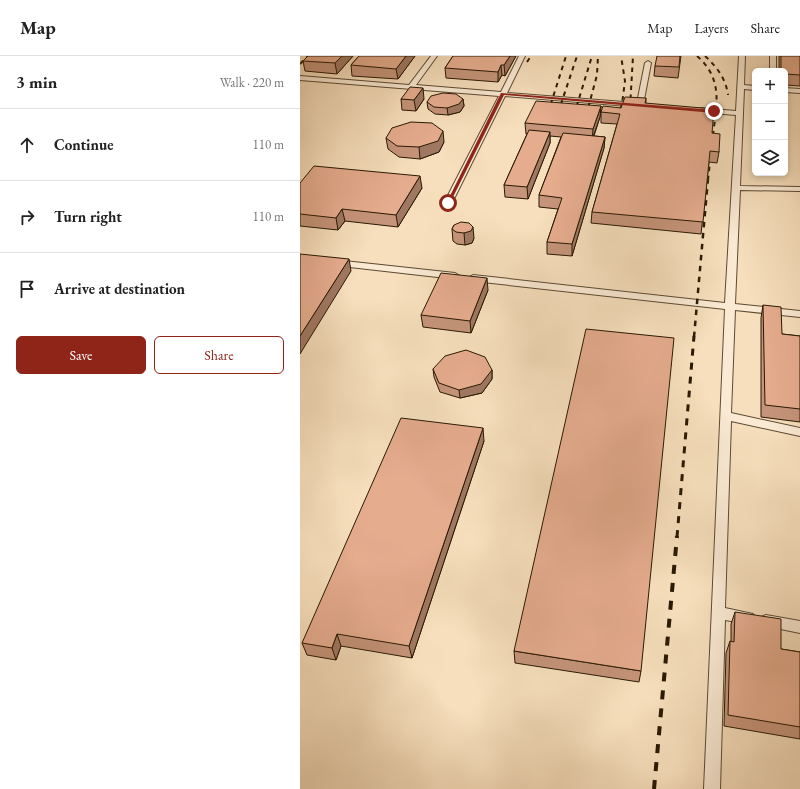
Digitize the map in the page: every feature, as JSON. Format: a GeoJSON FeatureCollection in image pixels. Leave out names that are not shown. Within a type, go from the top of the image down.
{"type":"FeatureCollection","features":[{"type":"Feature","properties":{"kind":"lane"},"geometry":{"type":"LineString","coordinates":[[411,87],[434,56]]}},
{"type":"Feature","properties":{"kind":"lane"},"geometry":{"type":"LineString","coordinates":[[448,203],[522,56]]}},
{"type":"Feature","properties":{"kind":"lane"},"geometry":{"type":"LineString","coordinates":[[712,789],[730,306],[742,56]]}},
{"type":"Feature","properties":{"kind":"lane"},"geometry":{"type":"LineString","coordinates":[[773,56],[773,68]]}},
{"type":"Feature","properties":{"kind":"lane"},"geometry":{"type":"LineString","coordinates":[[300,78],[644,106],[648,63]]}},
{"type":"Feature","properties":{"kind":"lane"},"geometry":{"type":"LineString","coordinates":[[741,87],[752,88]]}},
{"type":"Feature","properties":{"kind":"lane"},"geometry":{"type":"LineString","coordinates":[[788,90],[800,91]]}},
{"type":"Feature","properties":{"kind":"lane"},"geometry":{"type":"LineString","coordinates":[[692,110],[739,113]]}},
{"type":"Feature","properties":{"kind":"lane"},"geometry":{"type":"LineString","coordinates":[[735,188],[800,189]]}},
{"type":"Feature","properties":{"kind":"lane"},"geometry":{"type":"LineString","coordinates":[[324,262],[800,314]]}},
{"type":"Feature","properties":{"kind":"lane"},"geometry":{"type":"LineString","coordinates":[[726,416],[800,432]]}},
{"type":"Feature","properties":{"kind":"lane"},"geometry":{"type":"LineString","coordinates":[[719,613],[800,627]]}},
{"type":"Feature","properties":{"kind":"building"},"geometry":{"type":"Polygon","coordinates":[[[308,56],[342,56],[335,63],[303,61],[308,56]]]}},
{"type":"Feature","properties":{"kind":"building"},"geometry":{"type":"Polygon","coordinates":[[[359,56],[406,56],[396,69],[351,65],[359,56]]]}},
{"type":"Feature","properties":{"kind":"building"},"geometry":{"type":"Polygon","coordinates":[[[453,56],[510,56],[504,65],[501,65],[498,72],[445,68],[453,56]]]}},
{"type":"Feature","properties":{"kind":"building"},"geometry":{"type":"Polygon","coordinates":[[[657,56],[680,56],[679,67],[655,66],[657,56]]]}},
{"type":"Feature","properties":{"kind":"building"},"geometry":{"type":"Polygon","coordinates":[[[781,56],[800,56],[800,75],[788,74],[788,68],[781,68],[781,56]]]}},
{"type":"Feature","properties":{"kind":"building"},"geometry":{"type":"Polygon","coordinates":[[[410,87],[423,88],[414,100],[401,99],[410,87]]]}},
{"type":"Feature","properties":{"kind":"building"},"geometry":{"type":"Polygon","coordinates":[[[443,93],[456,94],[463,99],[459,104],[447,108],[434,107],[427,102],[431,96],[443,93]]]}},
{"type":"Feature","properties":{"kind":"building"},"geometry":{"type":"Polygon","coordinates":[[[625,97],[646,98],[645,103],[714,109],[712,133],[720,134],[719,152],[710,151],[703,222],[592,212],[620,114],[601,112],[603,106],[621,108],[625,97]]]}},
{"type":"Feature","properties":{"kind":"building"},"geometry":{"type":"Polygon","coordinates":[[[536,101],[601,106],[593,129],[525,123],[536,101]]]}},
{"type":"Feature","properties":{"kind":"building"},"geometry":{"type":"Polygon","coordinates":[[[411,122],[432,123],[443,131],[438,141],[419,147],[397,146],[386,138],[392,128],[411,122]]]}},
{"type":"Feature","properties":{"kind":"building"},"geometry":{"type":"Polygon","coordinates":[[[529,130],[550,132],[527,187],[504,185],[529,130]]]}},
{"type":"Feature","properties":{"kind":"building"},"geometry":{"type":"Polygon","coordinates":[[[563,133],[605,137],[572,244],[547,242],[562,198],[539,195],[563,133]]]}},
{"type":"Feature","properties":{"kind":"building"},"geometry":{"type":"Polygon","coordinates":[[[314,166],[420,176],[396,215],[342,209],[336,218],[300,214],[300,183],[314,166]]]}},
{"type":"Feature","properties":{"kind":"building"},"geometry":{"type":"Polygon","coordinates":[[[461,222],[469,223],[473,227],[471,231],[464,233],[456,232],[452,229],[454,225],[461,222]]]}},
{"type":"Feature","properties":{"kind":"building"},"geometry":{"type":"Polygon","coordinates":[[[300,254],[349,259],[300,336],[300,254]]]}},
{"type":"Feature","properties":{"kind":"building"},"geometry":{"type":"Polygon","coordinates":[[[441,273],[487,278],[470,321],[421,315],[441,273]]]}},
{"type":"Feature","properties":{"kind":"building"},"geometry":{"type":"Polygon","coordinates":[[[763,305],[781,307],[782,334],[800,336],[800,409],[765,405],[763,305]]]}},
{"type":"Feature","properties":{"kind":"building"},"geometry":{"type":"Polygon","coordinates":[[[586,329],[674,338],[641,671],[514,651],[586,329]]]}},
{"type":"Feature","properties":{"kind":"building"},"geometry":{"type":"Polygon","coordinates":[[[466,350],[485,357],[492,370],[481,384],[459,390],[439,383],[433,369],[445,356],[466,350]]]}},
{"type":"Feature","properties":{"kind":"building"},"geometry":{"type":"Polygon","coordinates":[[[401,418],[483,428],[409,646],[337,634],[332,648],[302,643],[401,418]]]}},
{"type":"Feature","properties":{"kind":"building"},"geometry":{"type":"Polygon","coordinates":[[[735,612],[781,619],[781,649],[800,652],[800,727],[728,715],[730,641],[734,642],[735,612]]]}},
{"type":"Feature","properties":{"kind":"railway"},"geometry":{"type":"LineString","coordinates":[[300,64],[308,56]]}},
{"type":"Feature","properties":{"kind":"railway"},"geometry":{"type":"LineString","coordinates":[[527,62],[531,56]]}},
{"type":"Feature","properties":{"kind":"railway"},"geometry":{"type":"LineString","coordinates":[[548,113],[566,56]]}},
{"type":"Feature","properties":{"kind":"railway"},"geometry":{"type":"LineString","coordinates":[[558,113],[577,56]]}},
{"type":"Feature","properties":{"kind":"railway"},"geometry":{"type":"LineString","coordinates":[[574,115],[592,56]]}},
{"type":"Feature","properties":{"kind":"railway"},"geometry":{"type":"LineString","coordinates":[[586,116],[597,75],[598,56]]}},
{"type":"Feature","properties":{"kind":"railway"},"geometry":{"type":"LineString","coordinates":[[618,118],[622,104],[625,81],[621,56]]}},
{"type":"Feature","properties":{"kind":"railway"},"geometry":{"type":"LineString","coordinates":[[630,108],[633,56]]}},
{"type":"Feature","properties":{"kind":"railway"},"geometry":{"type":"LineString","coordinates":[[697,56],[706,66],[712,76],[715,86],[716,108],[712,144]]}},
{"type":"Feature","properties":{"kind":"railway"},"geometry":{"type":"LineString","coordinates":[[705,56],[720,74],[727,89],[728,95]]}},
{"type":"Feature","properties":{"kind":"railway"},"geometry":{"type":"LineString","coordinates":[[708,180],[710,162]]}},
{"type":"Feature","properties":{"kind":"railway"},"geometry":{"type":"LineString","coordinates":[[694,337],[708,179]]}},
{"type":"Feature","properties":{"kind":"railway"},"geometry":{"type":"LineString","coordinates":[[677,537],[694,336]]}},
{"type":"Feature","properties":{"kind":"railway"},"geometry":{"type":"LineString","coordinates":[[654,789],[677,536]]}},
{"type":"Feature","properties":{"kind":"route"},"geometry":{"type":"LineString","coordinates":[[448,203],[502,94],[714,111]]}}]}
